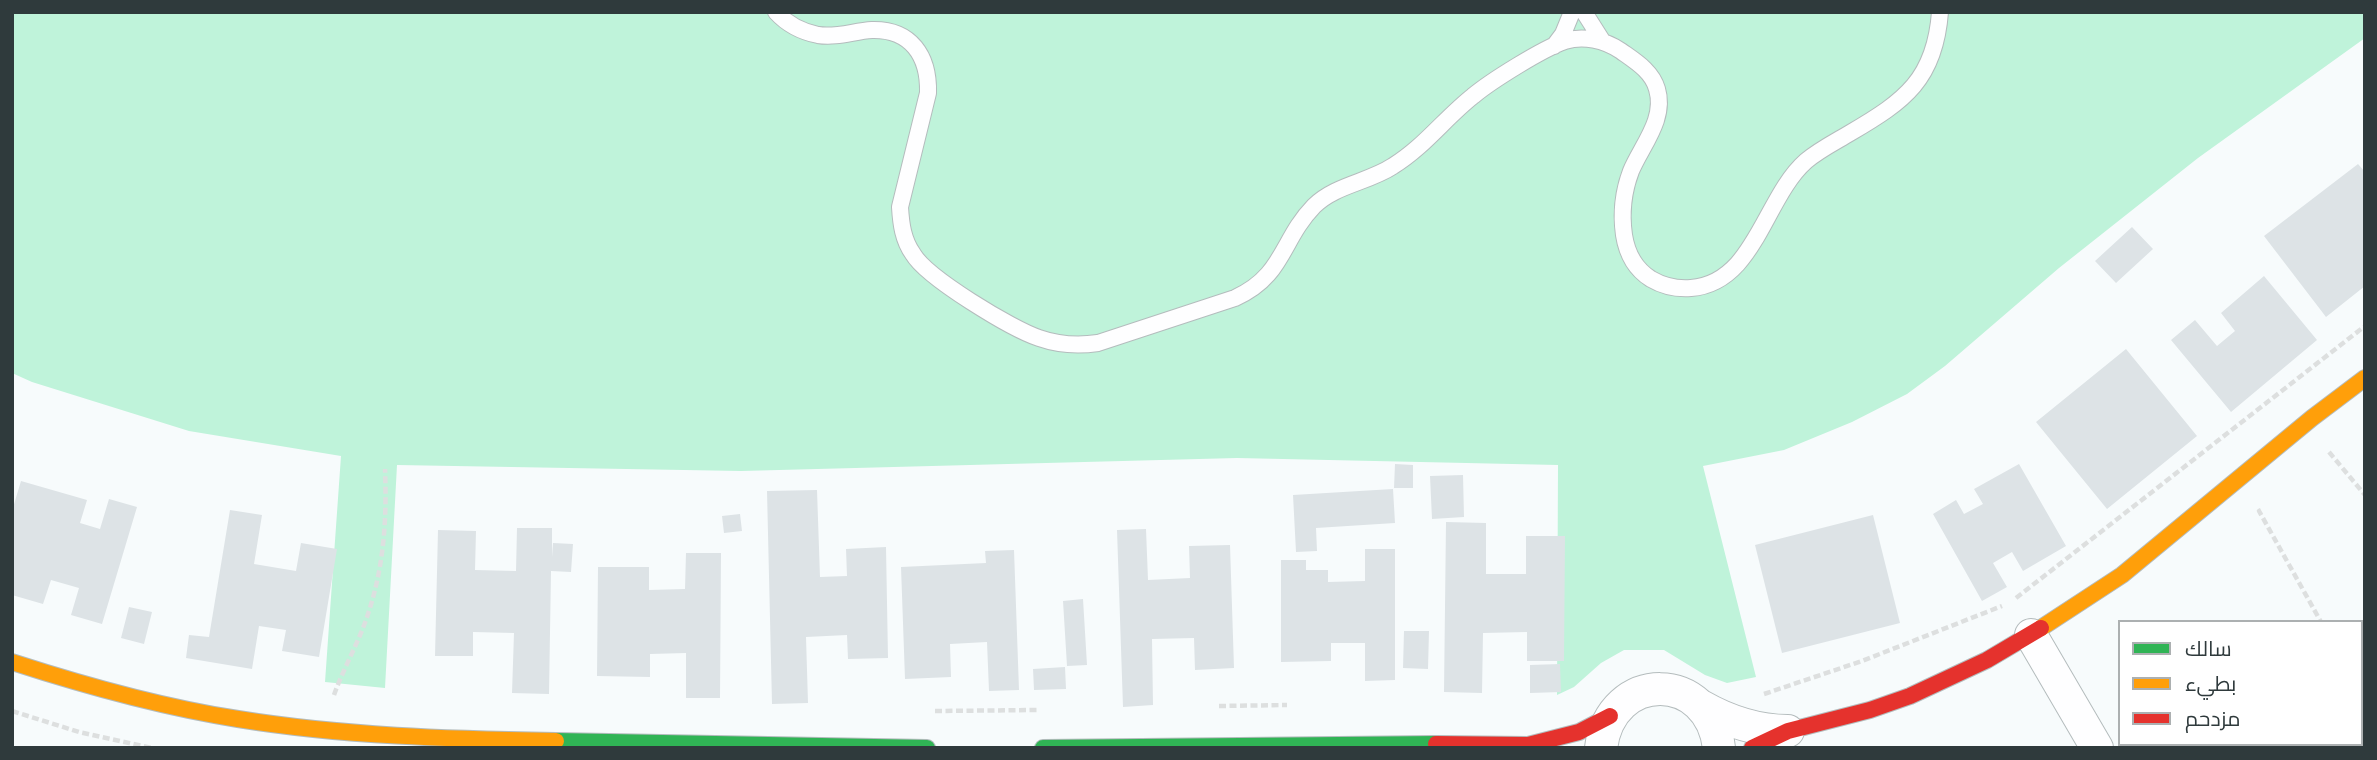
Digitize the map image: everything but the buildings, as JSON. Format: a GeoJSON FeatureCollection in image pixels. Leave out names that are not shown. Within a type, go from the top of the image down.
{"type":"FeatureCollection","features":[{"type":"Feature","properties":{"kind":"street"},"geometry":{"type":"LineString","coordinates":[[1752,748],[1788,731],[1870,710],[1910,696],[1959,674],[2031,635],[2122,575],[2301,426],[2365,378]]}},
{"type":"Feature","properties":{"kind":"street"},"geometry":{"type":"LineString","coordinates":[[2031,635],[2097,748]]}},
{"type":"Feature","properties":{"kind":"street"},"geometry":{"type":"LineString","coordinates":[[12,662],[148,701],[237,719],[333,732],[485,739],[927,748]]}},
{"type":"Feature","properties":{"kind":"street"},"geometry":{"type":"LineString","coordinates":[[1601,748],[1603,732],[1610,716],[1621,703],[1653,689],[1671,690],[1688,696],[1717,715],[1743,725],[1769,731],[1788,731]]}},
{"type":"Feature","properties":{"kind":"street"},"geometry":{"type":"LineString","coordinates":[[1701,706],[1711,719],[1719,748]]}},
{"type":"Feature","properties":{"kind":"street"},"geometry":{"type":"LineString","coordinates":[[1043,748],[1393,743],[1533,746],[1570,735],[1610,716]]}},
{"type":"Feature","properties":{"kind":"lane"},"geometry":{"type":"LineString","coordinates":[[776,12],[790,24],[818,35],[886,31],[902,36],[915,47],[924,60],[929,76],[928,93],[900,207],[905,240],[913,255],[930,273],[1001,320],[1038,338],[1077,346],[1098,342],[1250,292],[1273,270],[1303,219],[1317,203],[1395,165],[1472,96],[1554,46],[1578,39],[1603,42],[1616,47],[1649,74],[1656,86],[1659,99],[1654,126],[1631,171],[1626,187],[1622,222],[1629,256],[1639,269],[1667,286],[1700,288],[1716,282],[1730,273],[1741,261],[1791,178],[1804,163],[1820,150],[1882,115],[1919,83],[1931,61],[1938,38],[1940,12]]}},
{"type":"Feature","properties":{"kind":"lane"},"geometry":{"type":"LineString","coordinates":[[1554,46],[1572,12]]}},
{"type":"Feature","properties":{"kind":"lane"},"geometry":{"type":"LineString","coordinates":[[1584,12],[1603,42]]}},
{"type":"Feature","properties":{"kind":"path"},"geometry":{"type":"LineString","coordinates":[[1759,694],[1770,693],[1862,661],[1997,608],[2015,598],[2365,327]]}},
{"type":"Feature","properties":{"kind":"path"},"geometry":{"type":"LineString","coordinates":[[2319,460],[2329,452],[2365,495]]}},
{"type":"Feature","properties":{"kind":"path"},"geometry":{"type":"LineString","coordinates":[[333,732],[334,695],[364,625],[377,586],[387,508],[385,468]]}},
{"type":"Feature","properties":{"kind":"path"},"geometry":{"type":"LineString","coordinates":[[2269,503],[2259,511],[2320,620]]}},
{"type":"Feature","properties":{"kind":"path"},"geometry":{"type":"LineString","coordinates":[[321,693],[348,696]]}},
{"type":"Feature","properties":{"kind":"path"},"geometry":{"type":"LineString","coordinates":[[1207,706],[1289,705]]}},
{"type":"Feature","properties":{"kind":"path"},"geometry":{"type":"LineString","coordinates":[[924,711],[1044,710]]}},
{"type":"Feature","properties":{"kind":"path"},"geometry":{"type":"LineString","coordinates":[[12,711],[79,732],[152,748]]}},
{"type":"Feature","properties":{"kind":"green space"},"geometry":{"type":"Polygon","coordinates":[[[12,12],[2365,12],[2365,38],[2198,158],[2059,268],[1945,366],[1907,394],[1852,422],[1784,450],[1703,466],[1756,677],[1727,683],[1705,675],[1664,650],[1624,650],[1601,663],[1574,687],[1557,695],[1558,465],[1237,458],[741,471],[397,465],[385,688],[325,682],[341,456],[189,431],[32,382],[12,373],[12,12]]]}},
{"type":"Feature","properties":{"kind":"traffic: fast"},"geometry":{"type":"LineString","coordinates":[[556,741],[927,748]]}},
{"type":"Feature","properties":{"kind":"traffic: fast"},"geometry":{"type":"LineString","coordinates":[[1043,748],[1436,744]]}},
{"type":"Feature","properties":{"kind":"traffic: slow"},"geometry":{"type":"LineString","coordinates":[[2041,628],[2122,575],[2312,418],[2365,378]]}},
{"type":"Feature","properties":{"kind":"traffic: slow"},"geometry":{"type":"LineString","coordinates":[[12,662],[152,702],[277,725],[397,736],[556,741]]}},
{"type":"Feature","properties":{"kind":"traffic: jam"},"geometry":{"type":"LineString","coordinates":[[1752,748],[1788,731],[1870,710],[1910,696],[1987,660],[2041,628]]}},
{"type":"Feature","properties":{"kind":"traffic: jam"},"geometry":{"type":"LineString","coordinates":[[1436,744],[1528,745],[1579,732],[1610,716]]}}]}
